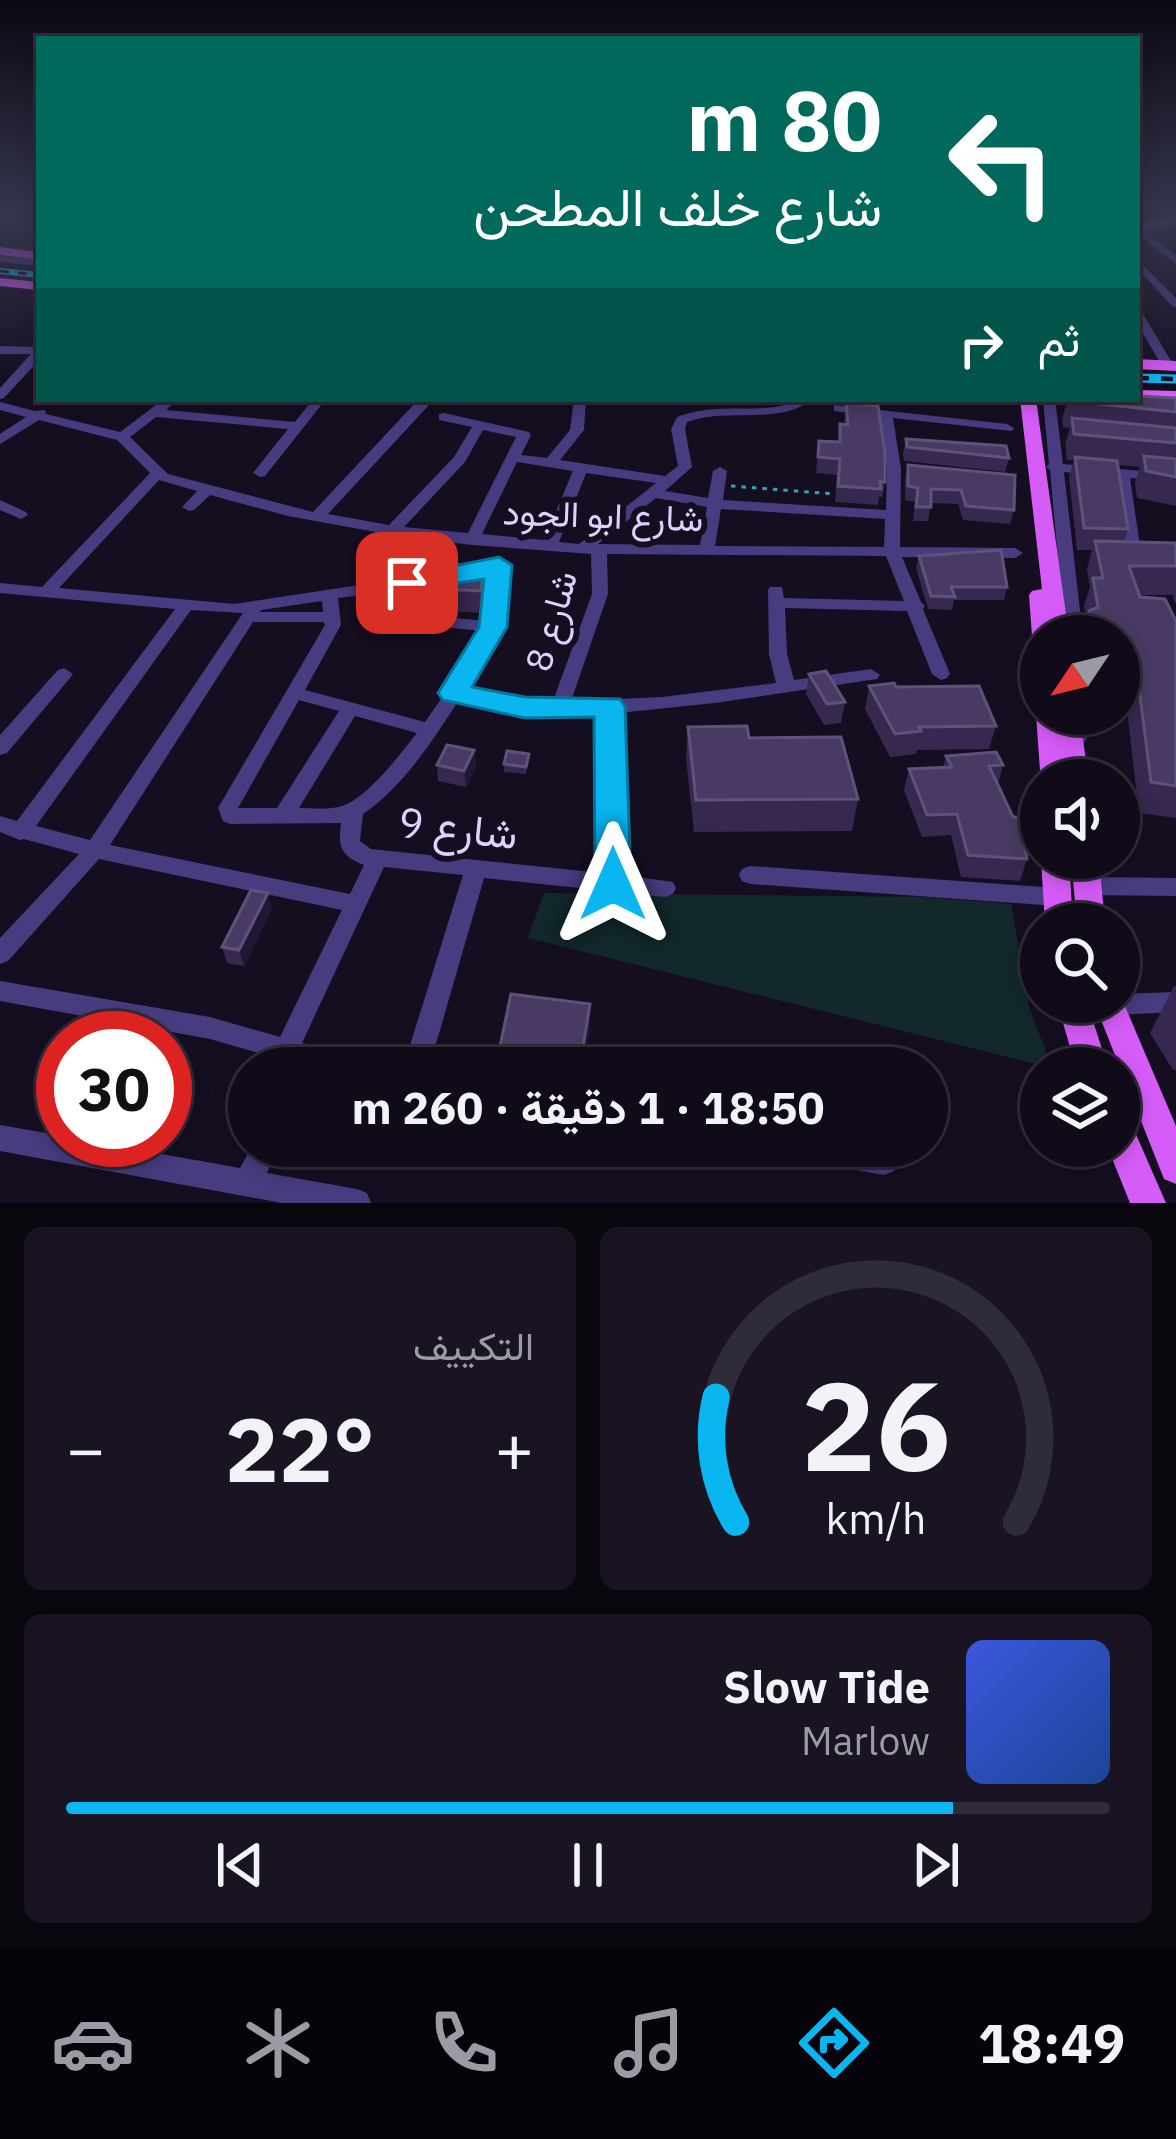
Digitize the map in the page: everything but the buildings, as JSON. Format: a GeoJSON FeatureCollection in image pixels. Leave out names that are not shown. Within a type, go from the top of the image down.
{"type":"FeatureCollection","features":[{"type":"Feature","properties":{"kind":"main road"},"geometry":{"type":"LineString","coordinates":[[0,282],[36,286]]}},
{"type":"Feature","properties":{"kind":"main road"},"geometry":{"type":"LineString","coordinates":[[1140,367],[1174,368]]}},
{"type":"Feature","properties":{"kind":"main road"},"geometry":{"type":"LineString","coordinates":[[1140,397],[1176,396]]}},
{"type":"Feature","properties":{"kind":"main road"},"geometry":{"type":"LineString","coordinates":[[1018,402],[1051,615]]}},
{"type":"Feature","properties":{"kind":"main road"},"geometry":{"type":"LineString","coordinates":[[1041,402],[1044,615]]}},
{"type":"Feature","properties":{"kind":"main road"},"geometry":{"type":"LineString","coordinates":[[1070,735],[1073,759]]}},
{"type":"Feature","properties":{"kind":"main road"},"geometry":{"type":"LineString","coordinates":[[1117,1023],[1174,1156]]}},
{"type":"Feature","properties":{"kind":"main road"},"geometry":{"type":"LineString","coordinates":[[1133,1167],[1148,1203]]}},
{"type":"Feature","properties":{"kind":"street"},"geometry":{"type":"LineString","coordinates":[[1147,273],[1176,304]]}},
{"type":"Feature","properties":{"kind":"street"},"geometry":{"type":"LineString","coordinates":[[1140,318],[1174,368]]}},
{"type":"Feature","properties":{"kind":"street"},"geometry":{"type":"LineString","coordinates":[[0,350],[36,352]]}},
{"type":"Feature","properties":{"kind":"street"},"geometry":{"type":"LineString","coordinates":[[0,395],[36,355]]}},
{"type":"Feature","properties":{"kind":"street"},"geometry":{"type":"LineString","coordinates":[[0,406],[122,437],[168,402]]}},
{"type":"Feature","properties":{"kind":"street"},"geometry":{"type":"LineString","coordinates":[[260,473],[317,402]]}},
{"type":"Feature","properties":{"kind":"street"},"geometry":{"type":"LineString","coordinates":[[316,518],[424,402]]}},
{"type":"Feature","properties":{"kind":"street"},"geometry":{"type":"LineString","coordinates":[[551,463],[577,430],[580,402]]}},
{"type":"Feature","properties":{"kind":"street"},"geometry":{"type":"LineString","coordinates":[[591,549],[687,465],[678,436],[682,420],[710,409],[778,410],[799,402]]}},
{"type":"Feature","properties":{"kind":"street"},"geometry":{"type":"LineString","coordinates":[[1041,402],[1070,411]]}},
{"type":"Feature","properties":{"kind":"street"},"geometry":{"type":"LineString","coordinates":[[1041,402],[1071,615]]}},
{"type":"Feature","properties":{"kind":"street"},"geometry":{"type":"LineString","coordinates":[[1135,402],[1141,416]]}},
{"type":"Feature","properties":{"kind":"street"},"geometry":{"type":"LineString","coordinates":[[839,408],[1007,428]]}},
{"type":"Feature","properties":{"kind":"street"},"geometry":{"type":"LineString","coordinates":[[0,440],[40,413]]}},
{"type":"Feature","properties":{"kind":"street"},"geometry":{"type":"LineString","coordinates":[[155,413],[296,426]]}},
{"type":"Feature","properties":{"kind":"street"},"geometry":{"type":"LineString","coordinates":[[886,414],[898,443],[890,515],[892,551],[941,674]]}},
{"type":"Feature","properties":{"kind":"street"},"geometry":{"type":"LineString","coordinates":[[444,417],[524,435],[472,540]]}},
{"type":"Feature","properties":{"kind":"street"},"geometry":{"type":"LineString","coordinates":[[392,530],[460,458],[480,424]]}},
{"type":"Feature","properties":{"kind":"street"},"geometry":{"type":"LineString","coordinates":[[1049,434],[1070,436]]}},
{"type":"Feature","properties":{"kind":"street","name":"شارع ابو الجود"},"geometry":{"type":"LineString","coordinates":[[122,437],[157,474],[288,512],[392,530],[591,549],[1016,554]]}},
{"type":"Feature","properties":{"kind":"street"},"geometry":{"type":"LineString","coordinates":[[515,458],[670,481]]}},
{"type":"Feature","properties":{"kind":"street"},"geometry":{"type":"LineString","coordinates":[[1053,466],[1176,478]]}},
{"type":"Feature","properties":{"kind":"street"},"geometry":{"type":"LineString","coordinates":[[549,547],[581,468]]}},
{"type":"Feature","properties":{"kind":"street"},"geometry":{"type":"LineString","coordinates":[[894,469],[914,471]]}},
{"type":"Feature","properties":{"kind":"street"},"geometry":{"type":"LineString","coordinates":[[1122,473],[1134,560]]}},
{"type":"Feature","properties":{"kind":"street"},"geometry":{"type":"LineString","coordinates":[[48,590],[157,474]]}},
{"type":"Feature","properties":{"kind":"street"},"geometry":{"type":"LineString","coordinates":[[707,550],[719,478]]}},
{"type":"Feature","properties":{"kind":"street"},"geometry":{"type":"LineString","coordinates":[[189,507],[206,490]]}},
{"type":"Feature","properties":{"kind":"street"},"geometry":{"type":"LineString","coordinates":[[654,493],[715,504],[890,515]]}},
{"type":"Feature","properties":{"kind":"street"},"geometry":{"type":"LineString","coordinates":[[288,512],[304,495]]}},
{"type":"Feature","properties":{"kind":"street"},"geometry":{"type":"LineString","coordinates":[[0,504],[21,515]]}},
{"type":"Feature","properties":{"kind":"street"},"geometry":{"type":"LineString","coordinates":[[328,594],[334,617],[227,812],[353,813],[429,730],[493,627],[499,565],[509,544]]}},
{"type":"Feature","properties":{"kind":"street","name":"شارع 8"},"geometry":{"type":"LineString","coordinates":[[560,709],[599,594],[591,549]]}},
{"type":"Feature","properties":{"kind":"street"},"geometry":{"type":"LineString","coordinates":[[1064,559],[1088,559]]}},
{"type":"Feature","properties":{"kind":"street"},"geometry":{"type":"LineString","coordinates":[[1111,559],[1155,560]]}},
{"type":"Feature","properties":{"kind":"street"},"geometry":{"type":"LineString","coordinates":[[475,573],[499,565]]}},
{"type":"Feature","properties":{"kind":"street"},"geometry":{"type":"LineString","coordinates":[[0,954],[95,850],[250,612],[328,594],[454,576]]}},
{"type":"Feature","properties":{"kind":"street"},"geometry":{"type":"LineString","coordinates":[[0,588],[334,617]]}},
{"type":"Feature","properties":{"kind":"street"},"geometry":{"type":"LineString","coordinates":[[373,588],[392,617],[493,627]]}},
{"type":"Feature","properties":{"kind":"street"},"geometry":{"type":"LineString","coordinates":[[786,685],[778,654],[776,596],[917,606]]}},
{"type":"Feature","properties":{"kind":"street"},"geometry":{"type":"LineString","coordinates":[[186,604],[10,828],[356,904]]}},
{"type":"Feature","properties":{"kind":"street"},"geometry":{"type":"LineString","coordinates":[[0,748],[64,674]]}},
{"type":"Feature","properties":{"kind":"street"},"geometry":{"type":"LineString","coordinates":[[453,693],[488,702],[560,709],[871,675]]}},
{"type":"Feature","properties":{"kind":"street"},"geometry":{"type":"LineString","coordinates":[[295,693],[429,730]]}},
{"type":"Feature","properties":{"kind":"street"},"geometry":{"type":"LineString","coordinates":[[609,706],[613,884]]}},
{"type":"Feature","properties":{"kind":"street"},"geometry":{"type":"LineString","coordinates":[[283,816],[351,709]]}},
{"type":"Feature","properties":{"kind":"street"},"geometry":{"type":"LineString","coordinates":[[1072,748],[1080,735]]}},
{"type":"Feature","properties":{"kind":"street","name":"شارع 9"},"geometry":{"type":"LineString","coordinates":[[353,813],[350,844],[356,852],[378,858],[665,888]]}},
{"type":"Feature","properties":{"kind":"street"},"geometry":{"type":"LineString","coordinates":[[304,1047],[356,904],[378,858]]}},
{"type":"Feature","properties":{"kind":"street"},"geometry":{"type":"LineString","coordinates":[[422,1047],[475,870]]}},
{"type":"Feature","properties":{"kind":"street"},"geometry":{"type":"LineString","coordinates":[[750,875],[1020,906]]}},
{"type":"Feature","properties":{"kind":"street"},"geometry":{"type":"LineString","coordinates":[[1129,879],[1176,887]]}},
{"type":"Feature","properties":{"kind":"street"},"geometry":{"type":"LineString","coordinates":[[0,991],[123,1010],[262,1047]]}},
{"type":"Feature","properties":{"kind":"street"},"geometry":{"type":"LineString","coordinates":[[1140,1003],[1176,1002]]}},
{"type":"Feature","properties":{"kind":"street"},"geometry":{"type":"LineString","coordinates":[[0,1138],[358,1203]]}},
{"type":"Feature","properties":{"kind":"street"},"geometry":{"type":"LineString","coordinates":[[248,1182],[256,1167]]}},
{"type":"Feature","properties":{"kind":"path"},"geometry":{"type":"LineString","coordinates":[[719,478],[853,496]]}},
{"type":"Feature","properties":{"kind":"green space"},"geometry":{"type":"Polygon","coordinates":[[[544,893],[923,897],[1011,904],[1020,954],[1020,1023],[1035,1023],[1044,1047],[1020,1047],[1020,1060],[528,938],[544,893]]]}},
{"type":"Feature","properties":{"kind":"railway"},"geometry":{"type":"LineString","coordinates":[[21,273],[36,275]]}},
{"type":"Feature","properties":{"kind":"railway"},"geometry":{"type":"LineString","coordinates":[[1140,378],[1176,379]]}},
{"type":"Feature","properties":{"kind":"route"},"geometry":{"type":"LineString","coordinates":[[407,583],[499,565],[493,627],[453,693],[525,708],[609,706],[613,884]]}}]}
